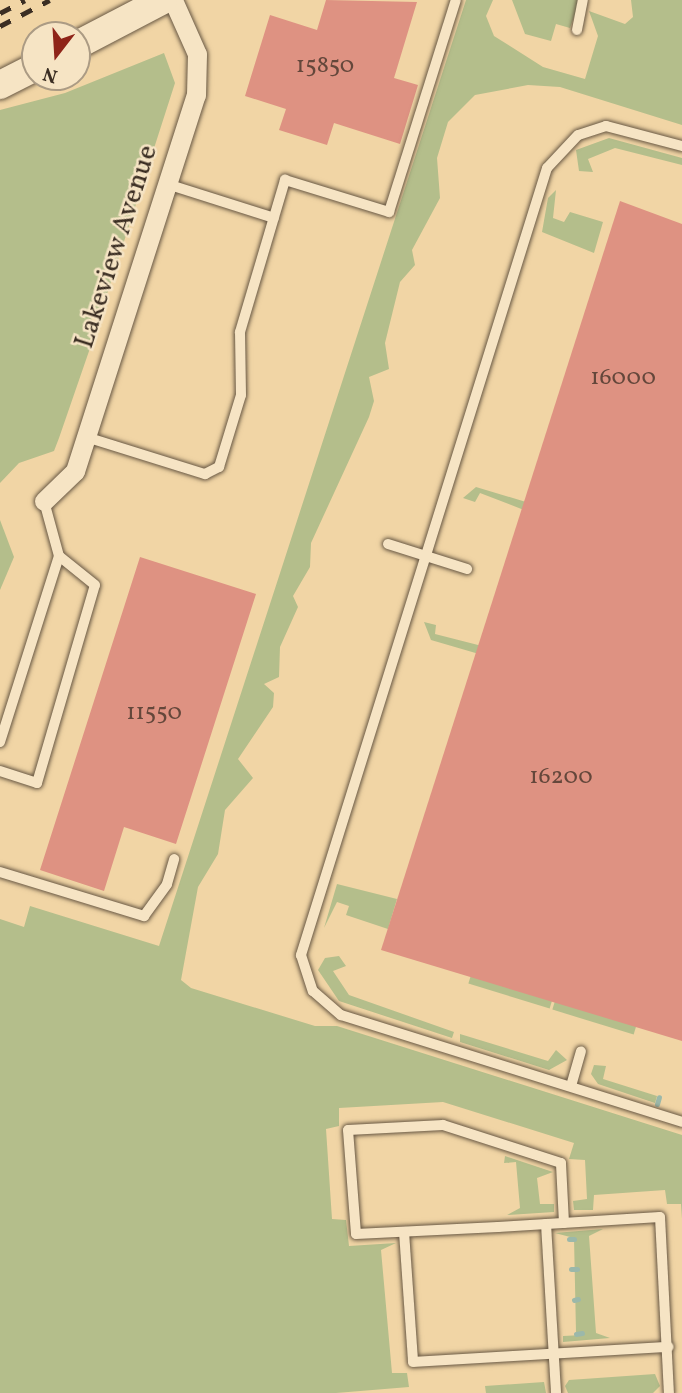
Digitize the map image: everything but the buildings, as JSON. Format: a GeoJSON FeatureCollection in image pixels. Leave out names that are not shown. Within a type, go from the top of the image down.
{"type":"FeatureCollection","features":[{"type":"Feature","properties":{"kind":"main road"},"geometry":{"type":"LineString","coordinates":[[91,38],[163,0]]}},
{"type":"Feature","properties":{"kind":"main road"},"geometry":{"type":"LineString","coordinates":[[0,85],[21,74]]}},
{"type":"Feature","properties":{"kind":"street","name":"Lakeview Avenue"},"geometry":{"type":"LineString","coordinates":[[44,501],[75,471],[199,75],[192,34],[173,0]]}},
{"type":"Feature","properties":{"kind":"lane"},"geometry":{"type":"LineString","coordinates":[[86,437],[205,474],[219,467],[241,395],[240,332],[285,180],[389,212],[456,0]]}},
{"type":"Feature","properties":{"kind":"lane"},"geometry":{"type":"LineString","coordinates":[[578,30],[583,0]]}},
{"type":"Feature","properties":{"kind":"lane"},"geometry":{"type":"LineString","coordinates":[[682,146],[606,126],[572,139],[547,168],[319,893],[303,967],[317,996],[341,1015],[682,1122]]}},
{"type":"Feature","properties":{"kind":"lane"},"geometry":{"type":"LineString","coordinates":[[166,184],[274,218]]}},
{"type":"Feature","properties":{"kind":"lane"},"geometry":{"type":"LineString","coordinates":[[0,742],[59,556],[44,501]]}},
{"type":"Feature","properties":{"kind":"lane"},"geometry":{"type":"LineString","coordinates":[[388,544],[467,569]]}},
{"type":"Feature","properties":{"kind":"lane"},"geometry":{"type":"LineString","coordinates":[[0,771],[37,783],[95,585],[59,556]]}},
{"type":"Feature","properties":{"kind":"lane"},"geometry":{"type":"LineString","coordinates":[[0,872],[144,916],[167,884],[174,859]]}},
{"type":"Feature","properties":{"kind":"lane"},"geometry":{"type":"LineString","coordinates":[[571,1086],[582,1051]]}},
{"type":"Feature","properties":{"kind":"lane"},"geometry":{"type":"LineString","coordinates":[[564,1223],[561,1163],[443,1125],[348,1130],[356,1234],[404,1232],[564,1223],[660,1217],[669,1347],[669,1393]]}},
{"type":"Feature","properties":{"kind":"lane"},"geometry":{"type":"LineString","coordinates":[[546,1224],[556,1393]]}},
{"type":"Feature","properties":{"kind":"lane"},"geometry":{"type":"LineString","coordinates":[[404,1232],[413,1362],[669,1347]]}},
{"type":"Feature","properties":{"kind":"green space"},"geometry":{"type":"Polygon","coordinates":[[[466,0],[493,0],[486,16],[494,36],[543,67],[585,79],[598,36],[589,11],[625,24],[633,17],[631,0],[682,0],[682,125],[560,87],[528,85],[475,95],[448,122],[437,158],[440,198],[412,250],[415,265],[400,282],[385,343],[389,369],[369,377],[374,401],[369,417],[311,543],[310,567],[293,596],[298,607],[280,647],[279,677],[264,684],[274,693],[273,707],[238,759],[253,778],[225,810],[218,854],[198,887],[181,980],[191,988],[315,1026],[337,1026],[682,1135],[682,1219],[681,1204],[667,1204],[665,1190],[594,1195],[593,1210],[574,1210],[573,1201],[587,1199],[585,1160],[569,1159],[574,1143],[443,1102],[339,1108],[339,1126],[326,1129],[332,1219],[346,1220],[349,1246],[396,1243],[381,1250],[392,1373],[407,1373],[409,1387],[336,1393],[0,1393],[0,919],[24,927],[30,906],[159,946],[466,0]]]}},
{"type":"Feature","properties":{"kind":"green space"},"geometry":{"type":"Polygon","coordinates":[[[512,0],[579,0],[579,3],[570,28],[556,24],[551,41],[525,34],[512,0]]]}},
{"type":"Feature","properties":{"kind":"green space"},"geometry":{"type":"Polygon","coordinates":[[[164,53],[175,83],[100,316],[91,318],[97,328],[54,451],[19,463],[0,483],[0,110],[70,91],[91,91],[91,82],[164,53]]]}},
{"type":"Feature","properties":{"kind":"green space"},"geometry":{"type":"Polygon","coordinates":[[[609,138],[682,158],[682,165],[615,148],[588,159],[593,172],[579,171],[576,150],[609,138]]]}},
{"type":"Feature","properties":{"kind":"green space"},"geometry":{"type":"Polygon","coordinates":[[[556,190],[553,218],[564,222],[570,212],[603,222],[594,253],[542,232],[548,198],[556,190]]]}},
{"type":"Feature","properties":{"kind":"green space"},"geometry":{"type":"Polygon","coordinates":[[[476,487],[526,502],[524,510],[480,493],[475,502],[463,498],[476,487]]]}},
{"type":"Feature","properties":{"kind":"green space"},"geometry":{"type":"Polygon","coordinates":[[[0,520],[14,557],[0,590],[0,520]]]}},
{"type":"Feature","properties":{"kind":"green space"},"geometry":{"type":"Polygon","coordinates":[[[424,622],[436,625],[435,634],[482,646],[479,654],[431,640],[424,622]]]}},
{"type":"Feature","properties":{"kind":"green space"},"geometry":{"type":"Polygon","coordinates":[[[337,884],[397,899],[388,929],[346,915],[349,906],[337,902],[324,928],[337,884]]]}},
{"type":"Feature","properties":{"kind":"green space"},"geometry":{"type":"Polygon","coordinates":[[[339,956],[346,966],[333,971],[349,995],[454,1032],[452,1038],[339,1001],[318,970],[325,958],[339,956]]]}},
{"type":"Feature","properties":{"kind":"green space"},"geometry":{"type":"Polygon","coordinates":[[[471,975],[552,1000],[550,1008],[468,984],[471,975]]]}},
{"type":"Feature","properties":{"kind":"green space"},"geometry":{"type":"Polygon","coordinates":[[[555,1001],[636,1026],[634,1034],[552,1010],[555,1001]]]}},
{"type":"Feature","properties":{"kind":"green space"},"geometry":{"type":"Polygon","coordinates":[[[460,1034],[548,1061],[556,1050],[567,1060],[549,1070],[460,1042],[460,1034]]]}},
{"type":"Feature","properties":{"kind":"green space"},"geometry":{"type":"Polygon","coordinates":[[[594,1065],[606,1066],[603,1079],[657,1096],[655,1103],[598,1084],[591,1074],[594,1065]]]}},
{"type":"Feature","properties":{"kind":"green space"},"geometry":{"type":"Polygon","coordinates":[[[505,1156],[553,1172],[537,1178],[540,1204],[554,1204],[554,1212],[507,1215],[520,1208],[516,1162],[504,1163],[505,1156]]]}},
{"type":"Feature","properties":{"kind":"green space"},"geometry":{"type":"Polygon","coordinates":[[[603,1229],[589,1236],[596,1333],[610,1338],[563,1342],[563,1336],[583,1335],[576,1332],[574,1238],[555,1233],[603,1229]]]}},
{"type":"Feature","properties":{"kind":"green space"},"geometry":{"type":"Polygon","coordinates":[[[655,1374],[660,1386],[653,1393],[568,1393],[565,1386],[569,1380],[655,1374]]]}},
{"type":"Feature","properties":{"kind":"green space"},"geometry":{"type":"Polygon","coordinates":[[[544,1382],[546,1393],[486,1393],[485,1386],[544,1382]]]}},
{"type":"Feature","properties":{"kind":"waterway"},"geometry":{"type":"LineString","coordinates":[[657,1104],[659,1097]]}},
{"type":"Feature","properties":{"kind":"waterway"},"geometry":{"type":"LineString","coordinates":[[569,1239],[574,1239]]}},
{"type":"Feature","properties":{"kind":"waterway"},"geometry":{"type":"LineString","coordinates":[[571,1269],[577,1269]]}},
{"type":"Feature","properties":{"kind":"waterway"},"geometry":{"type":"LineString","coordinates":[[574,1300],[578,1299]]}},
{"type":"Feature","properties":{"kind":"waterway"},"geometry":{"type":"LineString","coordinates":[[576,1334],[582,1333]]}},
{"type":"Feature","properties":{"kind":"railway"},"geometry":{"type":"LineString","coordinates":[[0,13],[25,0]]}},
{"type":"Feature","properties":{"kind":"railway"},"geometry":{"type":"LineString","coordinates":[[0,26],[50,0]]}}]}
